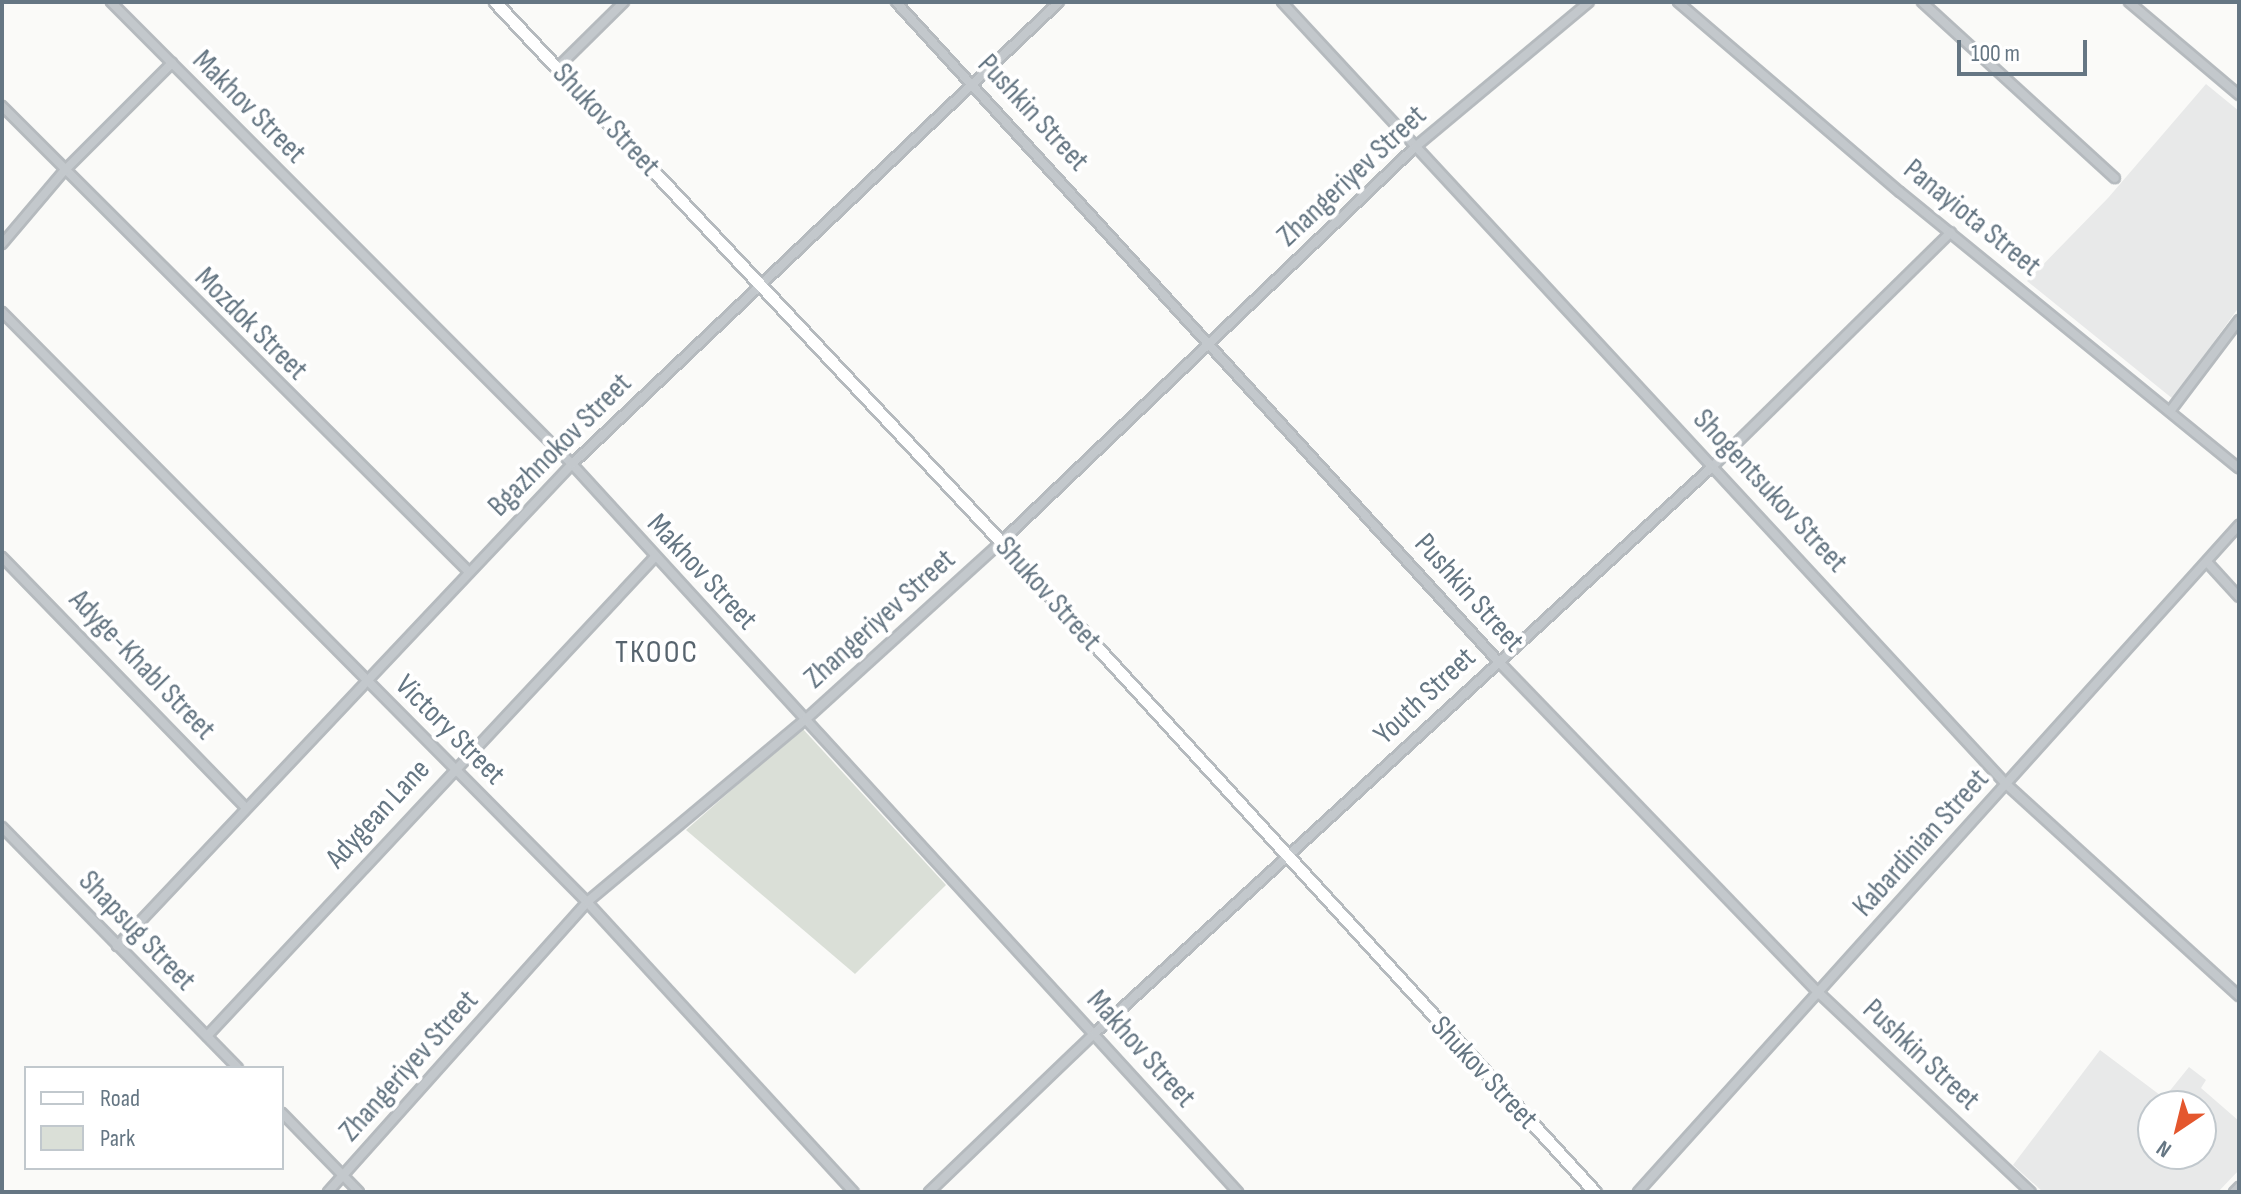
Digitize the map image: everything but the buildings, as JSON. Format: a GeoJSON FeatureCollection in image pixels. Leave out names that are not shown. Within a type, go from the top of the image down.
{"type":"FeatureCollection","features":[{"type":"Feature","properties":{"kind":"main road","name":"Shukov Street"},"geometry":{"type":"LineString","coordinates":[[495,2],[760,282],[911,451],[1001,542],[1595,1192]]}},
{"type":"Feature","properties":{"kind":"street","name":"Makhov Street"},"geometry":{"type":"LineString","coordinates":[[111,2],[572,464],[654,558],[806,719],[1238,1192]]}},
{"type":"Feature","properties":{"kind":"street"},"geometry":{"type":"LineString","coordinates":[[557,68],[624,2]]}},
{"type":"Feature","properties":{"kind":"street","name":"Pushkin Street"},"geometry":{"type":"LineString","coordinates":[[896,2],[974,83],[1498,661],[1820,994],[2031,1192]]}},
{"type":"Feature","properties":{"kind":"street","name":"Bgazhnokov Street"},"geometry":{"type":"LineString","coordinates":[[117,946],[572,464],[760,282],[1059,2]]}},
{"type":"Feature","properties":{"kind":"street","name":"Shogentsukov Street"},"geometry":{"type":"LineString","coordinates":[[1282,2],[1714,465],[2006,784],[2239,996]]}},
{"type":"Feature","properties":{"kind":"street","name":"Zhangeriyev Street"},"geometry":{"type":"LineString","coordinates":[[328,1192],[587,902],[806,719],[1001,542],[1415,147],[1589,2]]}},
{"type":"Feature","properties":{"kind":"street","name":"Panayiota Street"},"geometry":{"type":"LineString","coordinates":[[1678,2],[1951,232],[2239,468]]}},
{"type":"Feature","properties":{"kind":"street"},"geometry":{"type":"LineString","coordinates":[[1922,2],[2115,178]]}},
{"type":"Feature","properties":{"kind":"street"},"geometry":{"type":"LineString","coordinates":[[2129,2],[2239,95]]}},
{"type":"Feature","properties":{"kind":"street"},"geometry":{"type":"LineString","coordinates":[[2,244],[64,171],[172,63]]}},
{"type":"Feature","properties":{"kind":"street","name":"Mozdok Street"},"geometry":{"type":"LineString","coordinates":[[2,106],[469,572]]}},
{"type":"Feature","properties":{"kind":"street","name":"Youth Street"},"geometry":{"type":"LineString","coordinates":[[929,1192],[1095,1033],[1714,465],[1951,232]]}},
{"type":"Feature","properties":{"kind":"street","name":"Victory Street"},"geometry":{"type":"LineString","coordinates":[[2,312],[587,902],[854,1192]]}},
{"type":"Feature","properties":{"kind":"street"},"geometry":{"type":"LineString","coordinates":[[2171,410],[2239,320]]}},
{"type":"Feature","properties":{"kind":"street","name":"Kabardinian Street"},"geometry":{"type":"LineString","coordinates":[[1638,1192],[1820,994],[2239,525]]}},
{"type":"Feature","properties":{"kind":"street","name":"Adyge-Khabl Street"},"geometry":{"type":"LineString","coordinates":[[2,557],[246,808]]}},
{"type":"Feature","properties":{"kind":"street","name":"Adygean Lane"},"geometry":{"type":"LineString","coordinates":[[207,1036],[454,767],[654,558]]}},
{"type":"Feature","properties":{"kind":"street"},"geometry":{"type":"LineString","coordinates":[[2207,562],[2239,597]]}},
{"type":"Feature","properties":{"kind":"street","name":"Shapsug Street"},"geometry":{"type":"LineString","coordinates":[[2,827],[236,1066]]}},
{"type":"Feature","properties":{"kind":"street"},"geometry":{"type":"LineString","coordinates":[[284,1115],[359,1192]]}},
{"type":"Feature","properties":{"kind":"street"},"geometry":{"type":"LineString","coordinates":[[2234,1192],[2239,1187]]}},
{"type":"Feature","properties":{"kind":"shaded area"},"geometry":{"type":"Polygon","coordinates":[[[2206,84],[2239,111],[2239,307],[2173,399],[2027,281],[2108,198],[2206,84]]]}},
{"type":"Feature","properties":{"kind":"shaded area"},"geometry":{"type":"Polygon","coordinates":[[[2100,1050],[2153,1090],[2137,1090],[2137,1170],[2217,1170],[2217,1102],[2239,1121],[2239,1170],[2218,1192],[2043,1192],[2013,1165],[2100,1050]]]}},
{"type":"Feature","properties":{"kind":"shaded area"},"geometry":{"type":"Polygon","coordinates":[[[2189,1067],[2206,1080],[2201,1088],[2203,1090],[2170,1090],[2189,1067]]]}},
{"type":"Feature","properties":{"kind":"green space"},"geometry":{"type":"Polygon","coordinates":[[[802,728],[946,885],[855,974],[686,830],[802,728]]]}},
{"type":"Feature","properties":{"kind":"district","name":"ТКООС"},"geometry":{"type":"Point","coordinates":[657,653]}}]}
